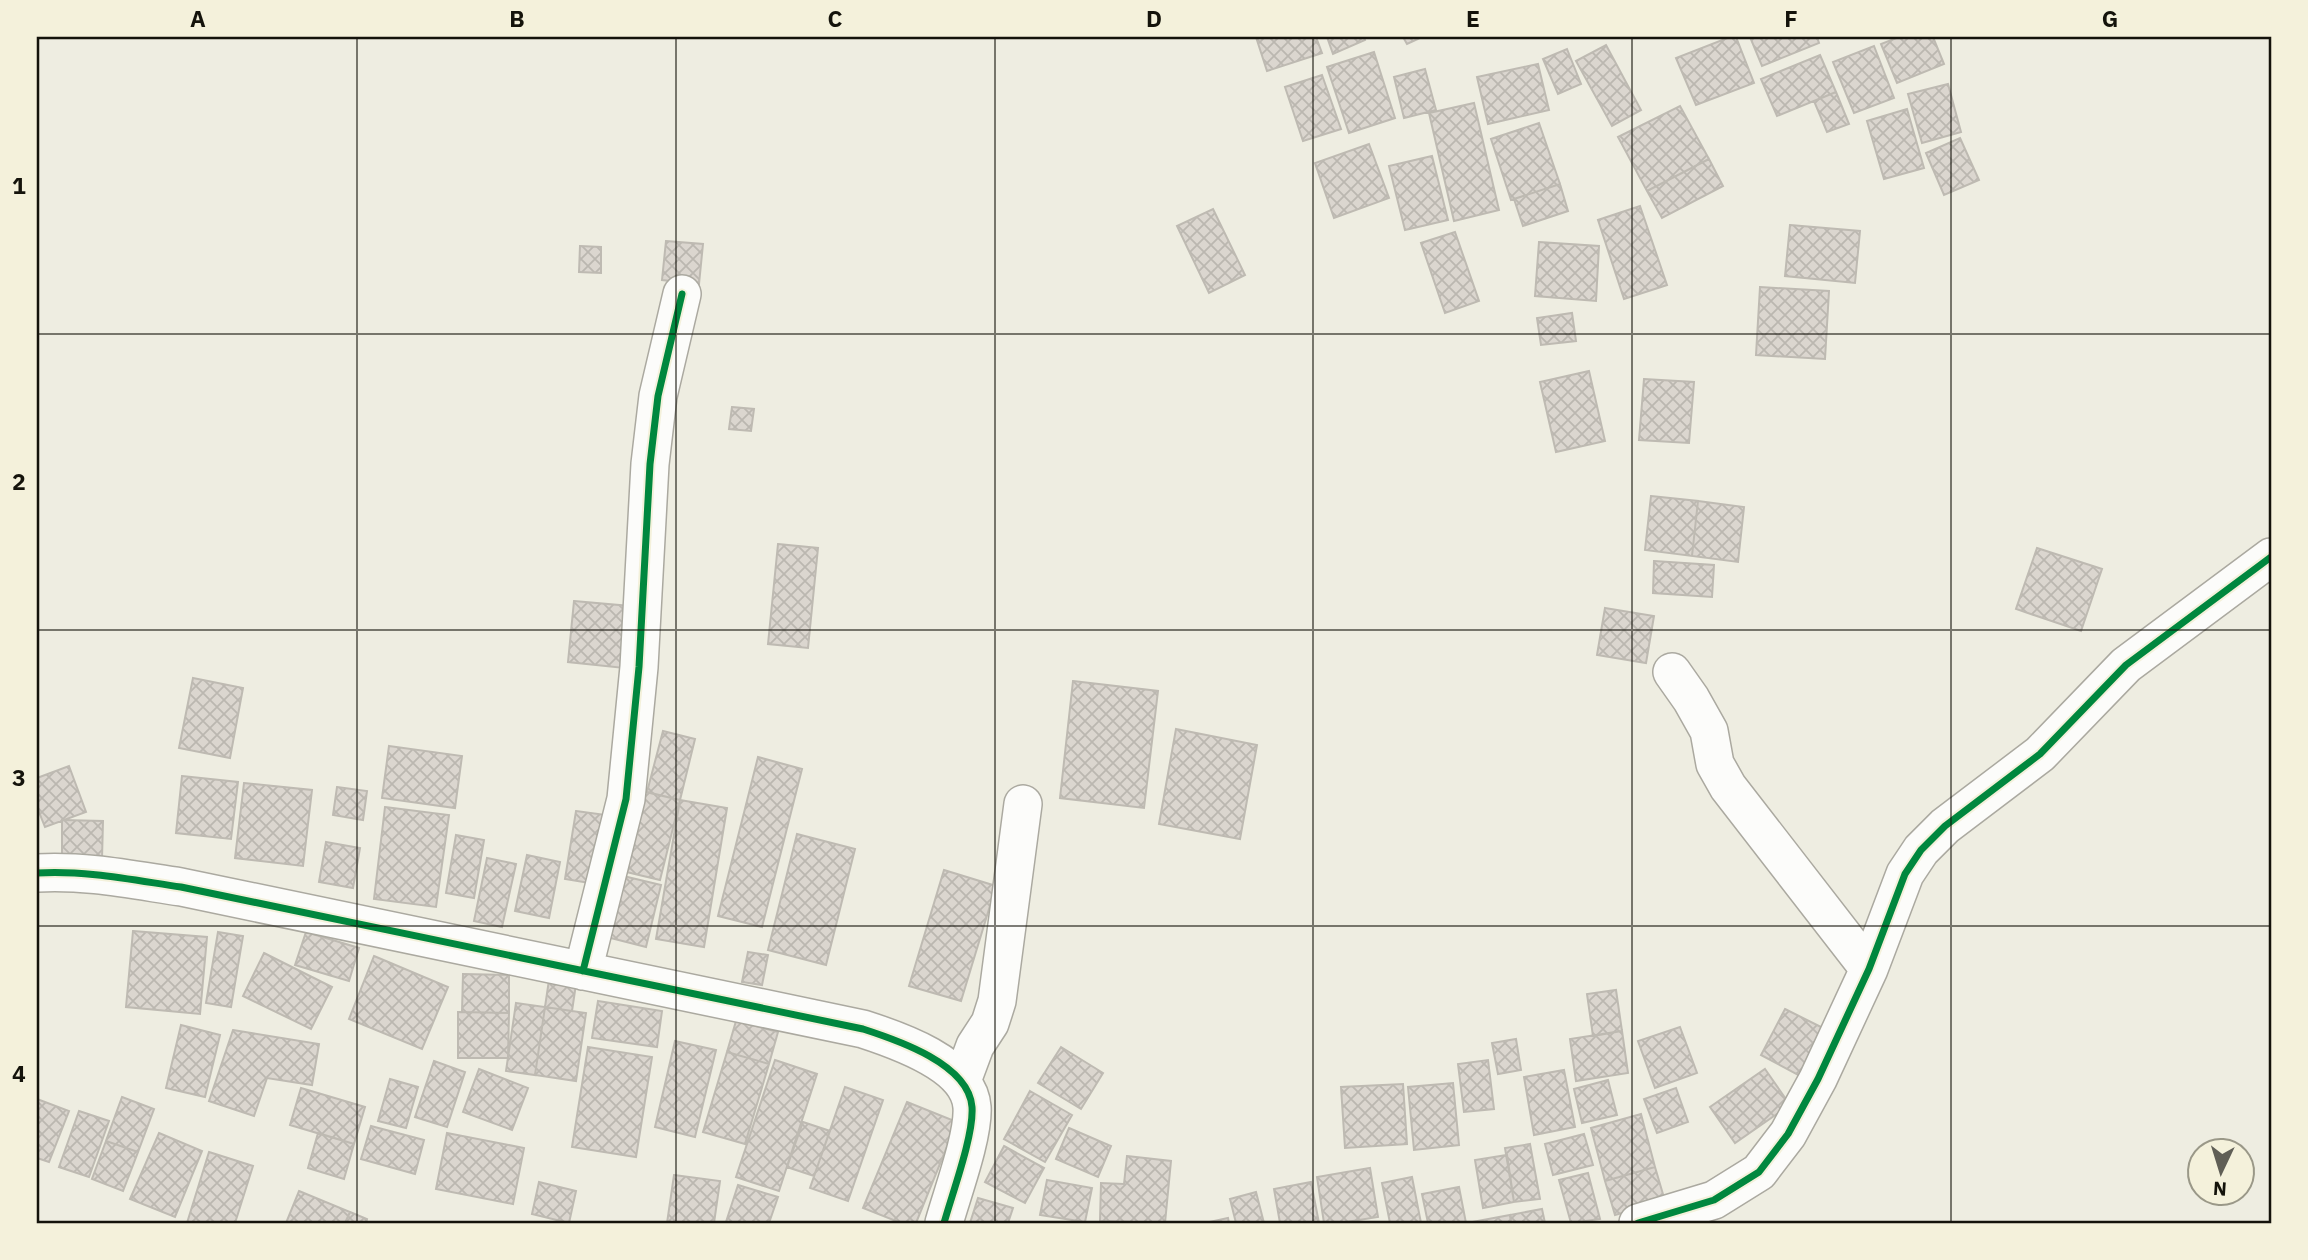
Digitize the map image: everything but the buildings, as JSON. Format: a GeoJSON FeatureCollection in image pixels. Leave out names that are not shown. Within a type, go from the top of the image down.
{"type":"FeatureCollection","features":[{"type":"Feature","properties":{"kind":"street"},"geometry":{"type":"LineString","coordinates":[[583,971],[626,799],[639,667],[643,560],[657,396],[682,294]]}},
{"type":"Feature","properties":{"kind":"street"},"geometry":{"type":"LineString","coordinates":[[1638,1223],[1714,1200],[1759,1172],[1788,1134],[1812,1090],[1869,969],[1905,874],[1929,842],[1945,826],[2040,754],[2126,665],[2271,557]]}},
{"type":"Feature","properties":{"kind":"street"},"geometry":{"type":"LineString","coordinates":[[1671,672],[1709,730],[1715,764],[1728,787],[1869,969]]}},
{"type":"Feature","properties":{"kind":"street"},"geometry":{"type":"LineString","coordinates":[[962,1081],[975,1046],[990,1023],[997,1001],[1023,804]]}},
{"type":"Feature","properties":{"kind":"street"},"geometry":{"type":"LineString","coordinates":[[37,873],[105,876],[181,887],[863,1029],[899,1041],[941,1063],[962,1081],[972,1106],[969,1133],[944,1223]]}},
{"type":"Feature","properties":{"kind":"cycle path"},"geometry":{"type":"LineString","coordinates":[[583,971],[626,799],[639,667],[650,464],[658,396],[682,294]]}},
{"type":"Feature","properties":{"kind":"cycle path"},"geometry":{"type":"LineString","coordinates":[[1638,1223],[1714,1200],[1759,1172],[1788,1134],[1818,1079],[1869,969],[1905,874],[1921,850],[1945,826],[2040,754],[2126,665],[2271,557]]}},
{"type":"Feature","properties":{"kind":"cycle path"},"geometry":{"type":"LineString","coordinates":[[37,873],[91,874],[181,887],[863,1029],[894,1040],[945,1066],[968,1092],[972,1107],[970,1133],[944,1223]]}}]}
